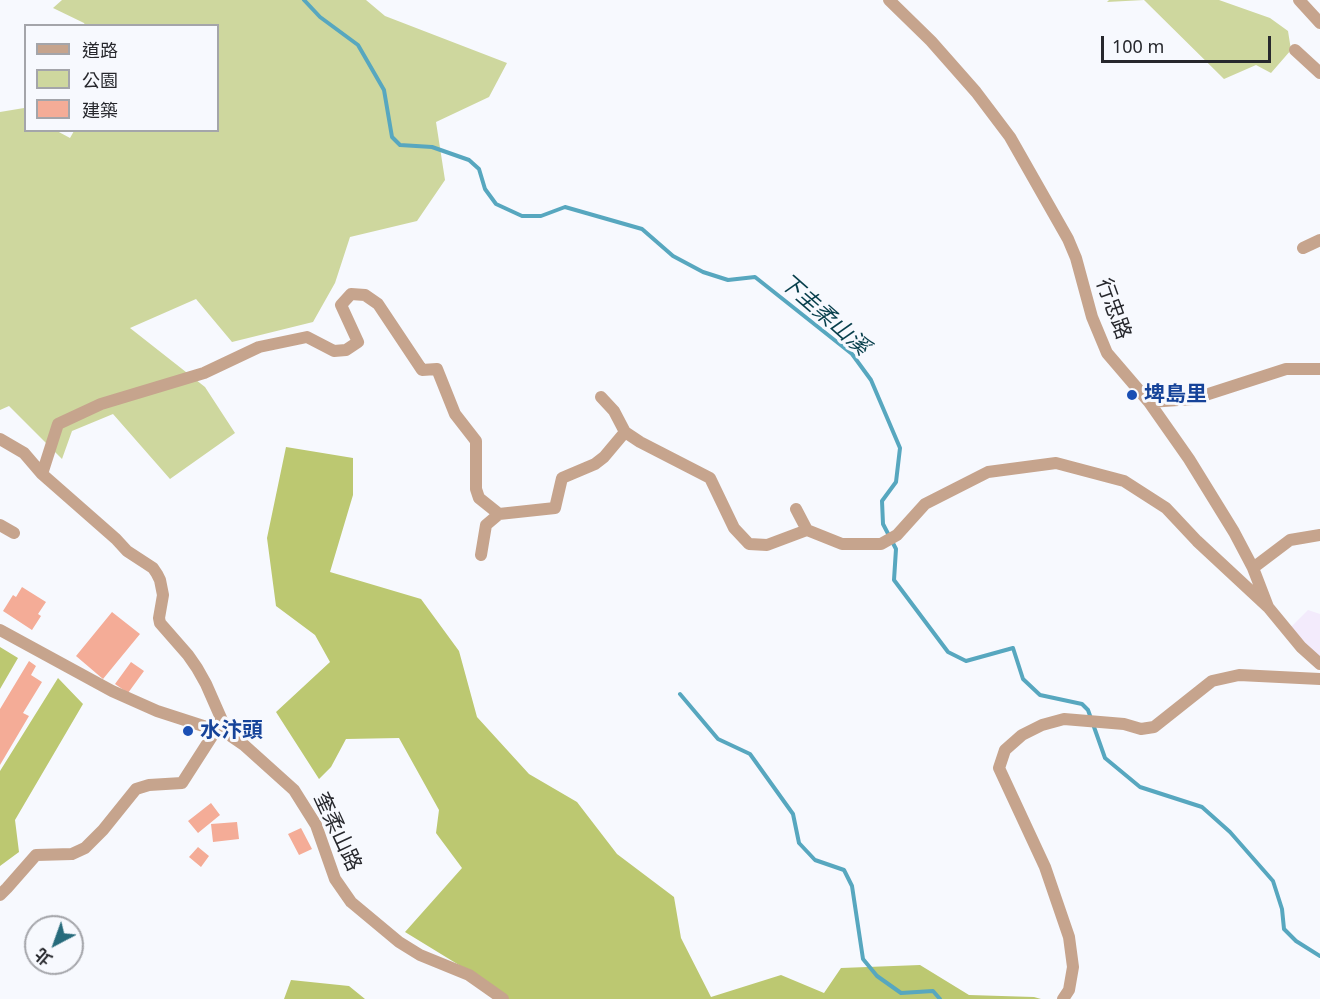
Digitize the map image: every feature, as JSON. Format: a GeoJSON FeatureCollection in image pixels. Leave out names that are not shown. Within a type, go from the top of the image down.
{"type":"FeatureCollection","features":[{"type":"Feature","properties":{"kind":"street","name":"行忠路"},"geometry":{"type":"LineString","coordinates":[[889,0],[931,41],[976,92],[1010,137],[1068,239],[1076,258],[1092,317],[1107,353],[1149,402],[1189,459],[1234,532],[1253,568],[1268,607],[1301,647],[1320,663]]}},
{"type":"Feature","properties":{"kind":"street"},"geometry":{"type":"LineString","coordinates":[[1299,0],[1320,23]]}},
{"type":"Feature","properties":{"kind":"street"},"geometry":{"type":"LineString","coordinates":[[1295,50],[1320,74]]}},
{"type":"Feature","properties":{"kind":"street"},"geometry":{"type":"LineString","coordinates":[[1303,248],[1320,240]]}},
{"type":"Feature","properties":{"kind":"street"},"geometry":{"type":"LineString","coordinates":[[42,474],[58,424],[101,404],[204,373],[259,347],[307,338],[334,351],[346,350],[358,342],[341,305],[351,294],[365,295],[378,304],[422,370],[437,369],[455,414],[476,441],[476,489],[479,498],[499,514]]}},
{"type":"Feature","properties":{"kind":"street"},"geometry":{"type":"LineString","coordinates":[[1149,402],[1192,399],[1286,369],[1320,369]]}},
{"type":"Feature","properties":{"kind":"street"},"geometry":{"type":"LineString","coordinates":[[601,398],[614,411],[625,432],[710,478],[734,528],[749,544],[767,545],[807,530]]}},
{"type":"Feature","properties":{"kind":"street"},"geometry":{"type":"LineString","coordinates":[[482,555],[486,525],[499,514],[555,508],[562,478],[595,464],[625,432]]}},
{"type":"Feature","properties":{"kind":"street"},"geometry":{"type":"LineString","coordinates":[[0,439],[24,453],[42,474],[116,538],[127,551],[153,568],[160,580],[163,595],[160,623],[197,668],[221,721],[222,732],[182,783],[149,785],[136,789],[85,848],[72,854],[36,855],[0,895]]}},
{"type":"Feature","properties":{"kind":"street"},"geometry":{"type":"LineString","coordinates":[[796,509],[807,530],[842,544],[881,544],[897,535],[926,504],[988,472],[1056,463],[1124,481],[1166,508],[1197,541],[1268,607]]}},
{"type":"Feature","properties":{"kind":"street"},"geometry":{"type":"LineString","coordinates":[[0,525],[14,533]]}},
{"type":"Feature","properties":{"kind":"street"},"geometry":{"type":"LineString","coordinates":[[1253,568],[1290,540],[1320,536]]}},
{"type":"Feature","properties":{"kind":"street","name":"奎柔山路"},"geometry":{"type":"LineString","coordinates":[[0,630],[112,692],[157,711],[222,732],[244,745],[294,790],[316,825],[335,879],[351,902],[399,942],[420,955],[470,975],[503,999]]}},
{"type":"Feature","properties":{"kind":"street"},"geometry":{"type":"LineString","coordinates":[[1063,999],[1070,990],[1073,967],[1068,937],[1045,867],[999,768],[1005,750],[1022,735],[1042,725],[1064,719],[1124,724],[1141,729],[1154,727],[1212,681],[1239,675],[1320,679]]}},
{"type":"Feature","properties":{"kind":"shaded area"},"geometry":{"type":"Polygon","coordinates":[[[1308,610],[1320,614],[1320,667],[1289,629],[1308,610]]]}},
{"type":"Feature","properties":{"kind":"green space"},"geometry":{"type":"Polygon","coordinates":[[[62,0],[366,0],[385,16],[507,63],[489,97],[436,122],[445,180],[417,221],[350,237],[335,283],[313,322],[232,342],[196,299],[130,328],[205,387],[235,433],[170,479],[113,414],[72,431],[62,459],[9,406],[0,410],[0,112],[24,108],[24,132],[59,132],[70,138],[73,132],[219,132],[219,24],[84,24],[53,8],[62,0]]]}},
{"type":"Feature","properties":{"kind":"green space"},"geometry":{"type":"Polygon","coordinates":[[[1109,0],[1144,0],[1107,2],[1109,0]]]}},
{"type":"Feature","properties":{"kind":"green space"},"geometry":{"type":"Polygon","coordinates":[[[1144,0],[1219,0],[1270,18],[1288,31],[1291,50],[1271,73],[1256,65],[1224,79],[1144,0]]]}},
{"type":"Feature","properties":{"kind":"green space"},"geometry":{"type":"Polygon","coordinates":[[[286,447],[353,458],[353,495],[330,572],[421,599],[459,651],[477,717],[529,774],[577,802],[617,854],[674,897],[681,938],[711,997],[781,975],[824,993],[841,968],[920,965],[969,995],[1041,999],[508,999],[490,984],[405,932],[462,868],[436,833],[439,810],[399,738],[346,739],[331,767],[319,779],[276,712],[330,662],[315,635],[276,606],[267,538],[286,447]]]}},
{"type":"Feature","properties":{"kind":"green space"},"geometry":{"type":"Polygon","coordinates":[[[0,647],[18,658],[0,689],[0,647]]]}},
{"type":"Feature","properties":{"kind":"green space"},"geometry":{"type":"Polygon","coordinates":[[[58,678],[83,704],[15,820],[19,852],[0,866],[0,771],[58,678]]]}},
{"type":"Feature","properties":{"kind":"green space"},"geometry":{"type":"Polygon","coordinates":[[[291,980],[349,986],[365,999],[284,999],[291,980]]]}},
{"type":"Feature","properties":{"kind":"building"},"geometry":{"type":"Polygon","coordinates":[[[22,587],[46,602],[32,630],[3,611],[13,595],[16,597],[22,587]]]}},
{"type":"Feature","properties":{"kind":"building"},"geometry":{"type":"Polygon","coordinates":[[[112,612],[140,634],[103,679],[76,656],[112,612]]]}},
{"type":"Feature","properties":{"kind":"building"},"geometry":{"type":"Polygon","coordinates":[[[29,661],[36,666],[31,675],[42,682],[23,713],[29,716],[0,765],[0,709],[29,661]]]}},
{"type":"Feature","properties":{"kind":"building"},"geometry":{"type":"Polygon","coordinates":[[[131,662],[144,671],[128,693],[115,684],[131,662]]]}},
{"type":"Feature","properties":{"kind":"building"},"geometry":{"type":"Polygon","coordinates":[[[211,803],[220,815],[198,833],[188,821],[211,803]]]}},
{"type":"Feature","properties":{"kind":"building"},"geometry":{"type":"Polygon","coordinates":[[[237,822],[239,839],[213,842],[211,824],[237,822]]]}},
{"type":"Feature","properties":{"kind":"building"},"geometry":{"type":"Polygon","coordinates":[[[301,828],[312,849],[299,855],[288,834],[301,828]]]}},
{"type":"Feature","properties":{"kind":"building"},"geometry":{"type":"Polygon","coordinates":[[[198,847],[209,856],[201,867],[189,857],[198,847]]]}},
{"type":"Feature","properties":{"kind":"waterway","name":"下圭柔山溪"},"geometry":{"type":"LineString","coordinates":[[304,0],[320,17],[358,45],[384,90],[392,137],[400,145],[432,147],[469,160],[479,169],[485,189],[496,204],[522,216],[541,216],[565,207],[642,229],[673,256],[703,272],[728,280],[755,277],[852,354],[871,380],[900,448],[896,482],[882,501],[883,524],[896,549],[894,580],[948,652],[966,661],[1013,648],[1023,679],[1040,695],[1082,704],[1088,710],[1105,758],[1140,787],[1202,807],[1230,832],[1273,881],[1282,909],[1284,929],[1296,941],[1320,956]]}},
{"type":"Feature","properties":{"kind":"waterway"},"geometry":{"type":"LineString","coordinates":[[680,694],[718,739],[750,754],[793,814],[799,843],[815,860],[844,870],[852,886],[863,959],[877,976],[901,993],[933,991],[940,999]]}},
{"type":"Feature","properties":{"kind":"place","name":"埤島里"},"geometry":{"type":"Point","coordinates":[1132,395]}},
{"type":"Feature","properties":{"kind":"place","name":"水汴頭"},"geometry":{"type":"Point","coordinates":[188,731]}}]}
